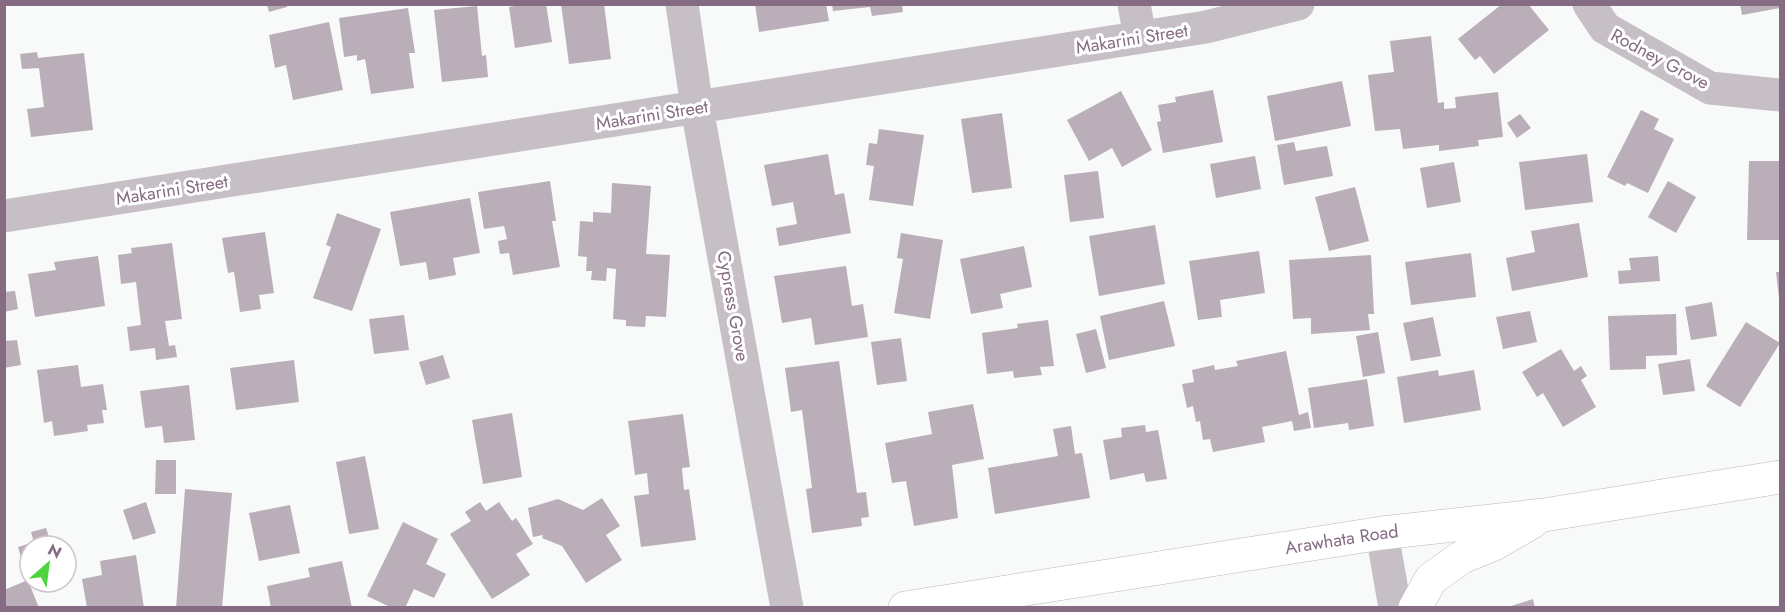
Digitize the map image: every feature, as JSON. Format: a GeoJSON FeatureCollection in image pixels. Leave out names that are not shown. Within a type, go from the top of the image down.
{"type":"FeatureCollection","features":[{"type":"Feature","properties":{"kind":"main road","name":"Arawhata Road"},"geometry":{"type":"LineString","coordinates":[[904,608],[1382,533],[1544,515],[1780,477]]}},
{"type":"Feature","properties":{"kind":"main road"},"geometry":{"type":"LineString","coordinates":[[1415,608],[1431,579],[1462,557],[1494,544],[1544,515]]}},
{"type":"Feature","properties":{"kind":"street","name":"Cypress Grove"},"geometry":{"type":"LineString","coordinates":[[682,4],[697,108],[787,608]]}},
{"type":"Feature","properties":{"kind":"street"},"geometry":{"type":"LineString","coordinates":[[1134,4],[1140,37]]}},
{"type":"Feature","properties":{"kind":"street","name":"Makarini Street"},"geometry":{"type":"LineString","coordinates":[[4,216],[1206,27],[1298,4]]}},
{"type":"Feature","properties":{"kind":"street","name":"Rodney Grove"},"geometry":{"type":"LineString","coordinates":[[1589,4],[1605,28],[1710,88],[1780,95]]}},
{"type":"Feature","properties":{"kind":"street"},"geometry":{"type":"LineString","coordinates":[[1382,533],[1395,608]]}},
{"type":"Feature","properties":{"kind":"building"},"geometry":{"type":"Polygon","coordinates":[[[546,4],[552,42],[515,48],[509,7],[546,4]]]}},
{"type":"Feature","properties":{"kind":"building"},"geometry":{"type":"Polygon","coordinates":[[[561,4],[604,4],[611,59],[569,64],[561,4]]]}},
{"type":"Feature","properties":{"kind":"building"},"geometry":{"type":"Polygon","coordinates":[[[755,4],[826,4],[829,21],[759,32],[755,4]]]}},
{"type":"Feature","properties":{"kind":"building"},"geometry":{"type":"Polygon","coordinates":[[[832,4],[902,4],[903,12],[872,16],[870,7],[833,11],[832,4]]]}},
{"type":"Feature","properties":{"kind":"building"},"geometry":{"type":"Polygon","coordinates":[[[1502,4],[1528,4],[1549,30],[1494,74],[1480,56],[1475,60],[1458,39],[1502,4]]]}},
{"type":"Feature","properties":{"kind":"building"},"geometry":{"type":"Polygon","coordinates":[[[1740,4],[1780,4],[1780,8],[1742,15],[1740,4]]]}},
{"type":"Feature","properties":{"kind":"building"},"geometry":{"type":"Polygon","coordinates":[[[267,5],[287,5],[287,7],[269,12],[267,5]]]}},
{"type":"Feature","properties":{"kind":"building"},"geometry":{"type":"Polygon","coordinates":[[[477,6],[482,56],[486,55],[488,77],[442,82],[434,10],[477,6]]]}},
{"type":"Feature","properties":{"kind":"building"},"geometry":{"type":"Polygon","coordinates":[[[408,8],[415,53],[409,53],[414,88],[371,94],[365,59],[357,61],[357,55],[344,57],[339,18],[408,8]]]}},
{"type":"Feature","properties":{"kind":"building"},"geometry":{"type":"Polygon","coordinates":[[[329,22],[343,90],[293,100],[286,65],[275,68],[269,35],[329,22]]]}},
{"type":"Feature","properties":{"kind":"building"},"geometry":{"type":"Polygon","coordinates":[[[1431,36],[1438,103],[1444,102],[1444,109],[1456,108],[1455,97],[1498,92],[1503,137],[1478,140],[1479,146],[1439,151],[1439,145],[1403,149],[1400,129],[1375,131],[1368,75],[1394,72],[1390,41],[1431,36]]]}},
{"type":"Feature","properties":{"kind":"building"},"geometry":{"type":"Polygon","coordinates":[[[37,52],[38,58],[84,53],[93,130],[31,137],[27,109],[44,107],[39,68],[22,69],[20,54],[37,52]]]}},
{"type":"Feature","properties":{"kind":"building"},"geometry":{"type":"Polygon","coordinates":[[[1342,81],[1351,126],[1275,141],[1267,96],[1342,81]]]}},
{"type":"Feature","properties":{"kind":"building"},"geometry":{"type":"Polygon","coordinates":[[[1213,90],[1223,142],[1163,153],[1157,122],[1161,121],[1158,105],[1176,102],[1175,97],[1213,90]]]}},
{"type":"Feature","properties":{"kind":"building"},"geometry":{"type":"Polygon","coordinates":[[[1121,91],[1152,150],[1122,167],[1112,148],[1089,161],[1067,120],[1121,91]]]}},
{"type":"Feature","properties":{"kind":"building"},"geometry":{"type":"Polygon","coordinates":[[[1641,110],[1659,119],[1654,129],[1674,139],[1648,193],[1627,183],[1625,186],[1607,177],[1641,110]]]}},
{"type":"Feature","properties":{"kind":"building"},"geometry":{"type":"Polygon","coordinates":[[[1002,113],[1012,188],[972,193],[961,119],[1002,113]]]}},
{"type":"Feature","properties":{"kind":"building"},"geometry":{"type":"Polygon","coordinates":[[[1520,114],[1531,128],[1517,138],[1507,123],[1520,114]]]}},
{"type":"Feature","properties":{"kind":"building"},"geometry":{"type":"Polygon","coordinates":[[[879,129],[924,135],[913,206],[869,200],[874,166],[866,165],[869,143],[877,144],[879,129]]]}},
{"type":"Feature","properties":{"kind":"building"},"geometry":{"type":"Polygon","coordinates":[[[1294,142],[1296,151],[1327,146],[1333,176],[1284,185],[1277,145],[1294,142]]]}},
{"type":"Feature","properties":{"kind":"building"},"geometry":{"type":"Polygon","coordinates":[[[828,154],[835,195],[844,193],[851,233],[779,246],[776,228],[797,224],[793,202],[772,206],[764,165],[828,154]]]}},
{"type":"Feature","properties":{"kind":"building"},"geometry":{"type":"Polygon","coordinates":[[[1587,154],[1593,202],[1525,210],[1519,162],[1587,154]]]}},
{"type":"Feature","properties":{"kind":"building"},"geometry":{"type":"Polygon","coordinates":[[[1255,156],[1261,189],[1216,198],[1210,164],[1255,156]]]}},
{"type":"Feature","properties":{"kind":"building"},"geometry":{"type":"Polygon","coordinates":[[[1749,161],[1780,161],[1780,240],[1747,240],[1749,161]]]}},
{"type":"Feature","properties":{"kind":"building"},"geometry":{"type":"Polygon","coordinates":[[[1454,162],[1461,202],[1427,208],[1420,168],[1454,162]]]}},
{"type":"Feature","properties":{"kind":"building"},"geometry":{"type":"Polygon","coordinates":[[[1098,171],[1104,218],[1070,222],[1064,175],[1098,171]]]}},
{"type":"Feature","properties":{"kind":"building"},"geometry":{"type":"Polygon","coordinates":[[[550,181],[556,221],[552,221],[560,267],[513,275],[509,253],[500,254],[498,241],[507,239],[504,226],[484,229],[478,192],[550,181]]]}},
{"type":"Feature","properties":{"kind":"building"},"geometry":{"type":"Polygon","coordinates":[[[1668,181],[1696,197],[1676,233],[1648,217],[1668,181]]]}},
{"type":"Feature","properties":{"kind":"building"},"geometry":{"type":"Polygon","coordinates":[[[612,183],[651,186],[646,254],[670,255],[666,317],[646,316],[645,327],[626,326],[626,320],[613,319],[616,269],[607,268],[606,281],[591,280],[592,271],[586,271],[587,257],[578,256],[580,221],[593,222],[593,212],[611,213],[612,183]]]}},
{"type":"Feature","properties":{"kind":"building"},"geometry":{"type":"Polygon","coordinates":[[[1355,187],[1369,241],[1329,251],[1315,197],[1355,187]]]}},
{"type":"Feature","properties":{"kind":"building"},"geometry":{"type":"Polygon","coordinates":[[[470,198],[480,253],[453,258],[456,275],[429,280],[426,262],[400,266],[390,212],[470,198]]]}},
{"type":"Feature","properties":{"kind":"building"},"geometry":{"type":"Polygon","coordinates":[[[337,213],[381,229],[352,311],[313,298],[331,247],[326,245],[337,213]]]}},
{"type":"Feature","properties":{"kind":"building"},"geometry":{"type":"Polygon","coordinates":[[[1579,223],[1588,277],[1512,291],[1506,258],[1535,252],[1531,231],[1579,223]]]}},
{"type":"Feature","properties":{"kind":"building"},"geometry":{"type":"Polygon","coordinates":[[[1155,225],[1165,284],[1099,296],[1089,236],[1155,225]]]}},
{"type":"Feature","properties":{"kind":"building"},"geometry":{"type":"Polygon","coordinates":[[[265,232],[274,293],[259,295],[261,309],[240,312],[234,272],[228,273],[222,238],[265,232]]]}},
{"type":"Feature","properties":{"kind":"building"},"geometry":{"type":"Polygon","coordinates":[[[901,233],[943,240],[930,319],[894,313],[903,259],[897,258],[901,233]]]}},
{"type":"Feature","properties":{"kind":"building"},"geometry":{"type":"Polygon","coordinates":[[[172,243],[182,319],[165,321],[169,346],[175,345],[177,357],[156,360],[155,348],[130,351],[127,327],[141,325],[136,282],[121,284],[118,255],[132,253],[131,248],[172,243]]]}},
{"type":"Feature","properties":{"kind":"building"},"geometry":{"type":"Polygon","coordinates":[[[1024,246],[1032,287],[1000,294],[1003,308],[971,314],[960,259],[1024,246]]]}},
{"type":"Feature","properties":{"kind":"building"},"geometry":{"type":"Polygon","coordinates":[[[1259,251],[1265,293],[1220,300],[1222,317],[1198,320],[1189,261],[1259,251]]]}},
{"type":"Feature","properties":{"kind":"building"},"geometry":{"type":"Polygon","coordinates":[[[1471,253],[1476,297],[1411,305],[1405,262],[1471,253]]]}},
{"type":"Feature","properties":{"kind":"building"},"geometry":{"type":"Polygon","coordinates":[[[1371,255],[1374,314],[1368,314],[1370,330],[1311,334],[1311,318],[1293,319],[1289,260],[1371,255]]]}},
{"type":"Feature","properties":{"kind":"building"},"geometry":{"type":"Polygon","coordinates":[[[98,256],[105,306],[35,317],[28,274],[56,270],[54,262],[98,256]]]}},
{"type":"Feature","properties":{"kind":"building"},"geometry":{"type":"Polygon","coordinates":[[[1658,256],[1660,281],[1619,284],[1618,271],[1631,270],[1629,258],[1658,256]]]}},
{"type":"Feature","properties":{"kind":"building"},"geometry":{"type":"Polygon","coordinates":[[[846,266],[852,306],[863,304],[868,337],[815,345],[811,318],[782,323],[774,276],[846,266]]]}},
{"type":"Feature","properties":{"kind":"building"},"geometry":{"type":"Polygon","coordinates":[[[1776,272],[1780,272],[1780,298],[1779,298],[1776,272]]]}},
{"type":"Feature","properties":{"kind":"building"},"geometry":{"type":"Polygon","coordinates":[[[15,291],[18,309],[4,312],[4,292],[15,291]]]}},
{"type":"Feature","properties":{"kind":"building"},"geometry":{"type":"Polygon","coordinates":[[[1164,301],[1175,346],[1109,360],[1100,316],[1164,301]]]}},
{"type":"Feature","properties":{"kind":"building"},"geometry":{"type":"Polygon","coordinates":[[[1712,302],[1717,336],[1691,340],[1685,307],[1712,302]]]}},
{"type":"Feature","properties":{"kind":"building"},"geometry":{"type":"Polygon","coordinates":[[[1530,311],[1537,342],[1503,349],[1496,317],[1530,311]]]}},
{"type":"Feature","properties":{"kind":"building"},"geometry":{"type":"Polygon","coordinates":[[[1676,314],[1677,355],[1646,356],[1646,369],[1610,370],[1608,316],[1676,314]]]}},
{"type":"Feature","properties":{"kind":"building"},"geometry":{"type":"Polygon","coordinates":[[[404,315],[409,350],[374,354],[369,319],[404,315]]]}},
{"type":"Feature","properties":{"kind":"building"},"geometry":{"type":"Polygon","coordinates":[[[1433,317],[1441,356],[1411,361],[1403,323],[1433,317]]]}},
{"type":"Feature","properties":{"kind":"building"},"geometry":{"type":"Polygon","coordinates":[[[1048,320],[1054,366],[1040,367],[1042,375],[1014,378],[1013,371],[987,374],[982,333],[1018,328],[1017,324],[1048,320]]]}},
{"type":"Feature","properties":{"kind":"building"},"geometry":{"type":"Polygon","coordinates":[[[1746,322],[1780,343],[1740,407],[1706,386],[1746,322]]]}},
{"type":"Feature","properties":{"kind":"building"},"geometry":{"type":"Polygon","coordinates":[[[1096,329],[1106,368],[1086,373],[1076,334],[1096,329]]]}},
{"type":"Feature","properties":{"kind":"building"},"geometry":{"type":"Polygon","coordinates":[[[1378,332],[1385,373],[1363,377],[1356,336],[1378,332]]]}},
{"type":"Feature","properties":{"kind":"building"},"geometry":{"type":"Polygon","coordinates":[[[901,338],[907,381],[877,385],[871,342],[901,338]]]}},
{"type":"Feature","properties":{"kind":"building"},"geometry":{"type":"Polygon","coordinates":[[[17,340],[21,365],[4,368],[4,341],[17,340]]]}},
{"type":"Feature","properties":{"kind":"building"},"geometry":{"type":"Polygon","coordinates":[[[1561,349],[1574,371],[1581,366],[1587,376],[1581,380],[1596,407],[1563,427],[1543,393],[1537,397],[1522,372],[1561,349]]]}},
{"type":"Feature","properties":{"kind":"building"},"geometry":{"type":"Polygon","coordinates":[[[1286,351],[1299,415],[1308,412],[1311,428],[1294,431],[1292,421],[1262,427],[1265,442],[1213,452],[1210,439],[1203,440],[1200,421],[1196,422],[1193,406],[1187,408],[1182,384],[1194,382],[1192,370],[1214,365],[1215,370],[1238,366],[1236,361],[1286,351]]]}},
{"type":"Feature","properties":{"kind":"building"},"geometry":{"type":"Polygon","coordinates":[[[443,355],[450,378],[426,385],[419,362],[443,355]]]}},
{"type":"Feature","properties":{"kind":"building"},"geometry":{"type":"Polygon","coordinates":[[[1690,359],[1695,391],[1663,395],[1658,364],[1690,359]]]}},
{"type":"Feature","properties":{"kind":"building"},"geometry":{"type":"Polygon","coordinates":[[[294,360],[299,402],[236,410],[230,368],[294,360]]]}},
{"type":"Feature","properties":{"kind":"building"},"geometry":{"type":"Polygon","coordinates":[[[839,361],[857,493],[866,492],[869,517],[861,518],[862,526],[812,533],[806,489],[812,488],[802,410],[791,412],[785,368],[839,361]]]}},
{"type":"Feature","properties":{"kind":"building"},"geometry":{"type":"Polygon","coordinates":[[[78,365],[81,387],[103,384],[107,410],[102,410],[104,423],[87,425],[88,431],[54,436],[52,421],[44,423],[37,370],[78,365]]]}},
{"type":"Feature","properties":{"kind":"building"},"geometry":{"type":"Polygon","coordinates":[[[1438,370],[1439,376],[1474,370],[1481,410],[1404,423],[1397,377],[1438,370]]]}},
{"type":"Feature","properties":{"kind":"building"},"geometry":{"type":"Polygon","coordinates":[[[1367,379],[1374,426],[1349,430],[1348,423],[1314,428],[1308,388],[1367,379]]]}},
{"type":"Feature","properties":{"kind":"building"},"geometry":{"type":"Polygon","coordinates":[[[189,385],[195,440],[164,443],[162,426],[145,428],[140,391],[189,385]]]}},
{"type":"Feature","properties":{"kind":"building"},"geometry":{"type":"Polygon","coordinates":[[[973,404],[984,459],[952,465],[958,518],[914,526],[906,481],[892,483],[885,443],[932,434],[928,412],[973,404]]]}},
{"type":"Feature","properties":{"kind":"building"},"geometry":{"type":"Polygon","coordinates":[[[512,413],[522,477],[483,484],[472,420],[512,413]]]}},
{"type":"Feature","properties":{"kind":"building"},"geometry":{"type":"Polygon","coordinates":[[[683,414],[690,467],[682,468],[684,490],[689,489],[696,540],[641,547],[634,496],[649,494],[647,473],[635,475],[628,421],[683,414]]]}},
{"type":"Feature","properties":{"kind":"building"},"geometry":{"type":"Polygon","coordinates":[[[1145,425],[1146,432],[1158,430],[1167,479],[1146,482],[1144,473],[1110,480],[1103,440],[1122,437],[1121,428],[1145,425]]]}},
{"type":"Feature","properties":{"kind":"building"},"geometry":{"type":"Polygon","coordinates":[[[1071,426],[1075,454],[1082,453],[1090,498],[995,514],[988,468],[1058,456],[1053,429],[1071,426]]]}},
{"type":"Feature","properties":{"kind":"building"},"geometry":{"type":"Polygon","coordinates":[[[365,456],[379,529],[349,534],[336,462],[365,456]]]}},
{"type":"Feature","properties":{"kind":"building"},"geometry":{"type":"Polygon","coordinates":[[[156,460],[176,460],[176,494],[155,494],[156,460]]]}},
{"type":"Feature","properties":{"kind":"building"},"geometry":{"type":"Polygon","coordinates":[[[185,489],[232,493],[222,608],[176,608],[185,489]]]}},
{"type":"Feature","properties":{"kind":"building"},"geometry":{"type":"Polygon","coordinates":[[[602,498],[620,526],[606,535],[622,560],[586,583],[562,546],[542,538],[543,535],[533,537],[528,508],[558,499],[583,510],[602,498]]]}},
{"type":"Feature","properties":{"kind":"building"},"geometry":{"type":"Polygon","coordinates":[[[146,502],[156,533],[133,540],[123,510],[146,502]]]}},
{"type":"Feature","properties":{"kind":"building"},"geometry":{"type":"Polygon","coordinates":[[[480,502],[486,511],[499,502],[512,521],[516,518],[533,544],[516,554],[530,575],[492,599],[450,534],[471,521],[465,512],[480,502]]]}},
{"type":"Feature","properties":{"kind":"building"},"geometry":{"type":"Polygon","coordinates":[[[290,505],[300,553],[259,561],[249,513],[290,505]]]}},
{"type":"Feature","properties":{"kind":"building"},"geometry":{"type":"Polygon","coordinates":[[[403,522],[438,539],[426,564],[446,574],[434,598],[414,589],[405,608],[392,608],[367,596],[403,522]]]}},
{"type":"Feature","properties":{"kind":"building"},"geometry":{"type":"Polygon","coordinates":[[[46,528],[48,534],[32,534],[31,532],[46,528]]]}},
{"type":"Feature","properties":{"kind":"building"},"geometry":{"type":"Polygon","coordinates":[[[136,555],[144,608],[87,608],[82,579],[102,575],[100,561],[136,555]]]}},
{"type":"Feature","properties":{"kind":"building"},"geometry":{"type":"Polygon","coordinates":[[[342,561],[352,608],[271,608],[267,586],[310,577],[308,568],[342,561]]]}},
{"type":"Feature","properties":{"kind":"building"},"geometry":{"type":"Polygon","coordinates":[[[18,584],[18,594],[34,594],[39,608],[4,608],[4,590],[18,584]]]}},
{"type":"Feature","properties":{"kind":"building"},"geometry":{"type":"Polygon","coordinates":[[[1533,599],[1535,608],[1508,608],[1508,607],[1533,599]]]}}]}
